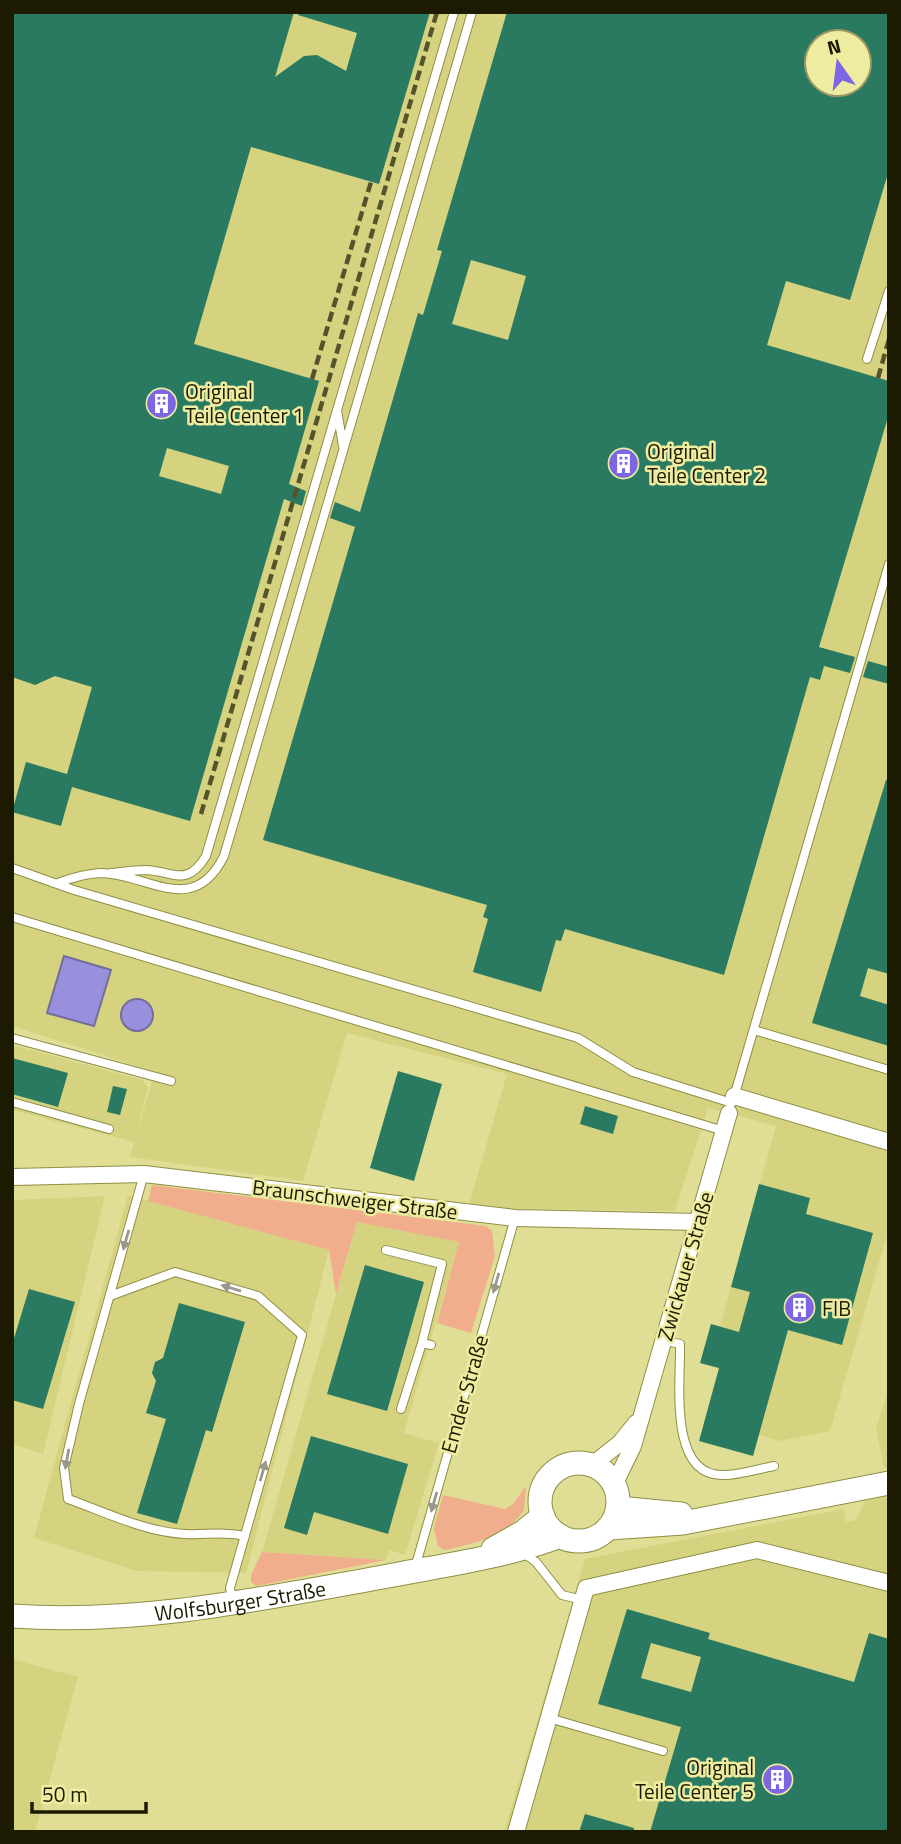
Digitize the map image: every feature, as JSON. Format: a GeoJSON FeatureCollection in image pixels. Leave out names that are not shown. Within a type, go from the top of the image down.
{"type":"FeatureCollection","features":[{"type":"Feature","properties":{"kind":"street","name":"Zwickauer Straße"},"geometry":{"type":"LineString","coordinates":[[614,1485],[633,1446],[732,1104]]}},
{"type":"Feature","properties":{"kind":"street"},"geometry":{"type":"LineString","coordinates":[[732,1104],[889,1142]]}},
{"type":"Feature","properties":{"kind":"street","name":"Braunschweiger Straße"},"geometry":{"type":"LineString","coordinates":[[12,1177],[144,1174],[515,1218],[698,1222]]}},
{"type":"Feature","properties":{"kind":"street","name":"Zwickauer Straße"},"geometry":{"type":"LineString","coordinates":[[592,1465],[620,1443],[640,1418]]}},
{"type":"Feature","properties":{"kind":"street"},"geometry":{"type":"LineString","coordinates":[[614,1518],[614,1485],[605,1473],[592,1465],[569,1465],[550,1476],[541,1497],[543,1516],[560,1536],[574,1541],[590,1540],[614,1518],[712,1517],[889,1483]]}},
{"type":"Feature","properties":{"kind":"street","name":"Wolfsburger Straße"},"geometry":{"type":"LineString","coordinates":[[467,1561],[523,1532],[543,1516]]}},
{"type":"Feature","properties":{"kind":"street","name":"Wolfsburger Straße"},"geometry":{"type":"LineString","coordinates":[[12,1616],[63,1619],[233,1603],[467,1561],[520,1550],[560,1536]]}},
{"type":"Feature","properties":{"kind":"street"},"geometry":{"type":"LineString","coordinates":[[516,1832],[586,1588],[757,1550],[889,1583]]}},
{"type":"Feature","properties":{"kind":"lane"},"geometry":{"type":"LineString","coordinates":[[58,883],[74,877],[148,870],[182,876],[200,867],[206,856],[336,406],[454,12]]}},
{"type":"Feature","properties":{"kind":"lane"},"geometry":{"type":"LineString","coordinates":[[102,873],[173,890],[204,883],[216,872],[228,843],[472,12]]}},
{"type":"Feature","properties":{"kind":"lane"},"geometry":{"type":"LineString","coordinates":[[867,359],[889,291]]}},
{"type":"Feature","properties":{"kind":"lane"},"geometry":{"type":"LineString","coordinates":[[336,406],[344,449]]}},
{"type":"Feature","properties":{"kind":"lane"},"geometry":{"type":"LineString","coordinates":[[12,867],[578,1038],[633,1072],[732,1104],[889,564]]}},
{"type":"Feature","properties":{"kind":"lane"},"geometry":{"type":"LineString","coordinates":[[12,917],[724,1132]]}},
{"type":"Feature","properties":{"kind":"lane"},"geometry":{"type":"LineString","coordinates":[[754,1030],[889,1069]]}},
{"type":"Feature","properties":{"kind":"lane"},"geometry":{"type":"LineString","coordinates":[[12,1038],[171,1081]]}},
{"type":"Feature","properties":{"kind":"lane"},"geometry":{"type":"LineString","coordinates":[[12,1102],[109,1129]]}},
{"type":"Feature","properties":{"kind":"lane"},"geometry":{"type":"LineString","coordinates":[[144,1174],[64,1468],[68,1499],[150,1528],[185,1534],[222,1531],[245,1536]]}},
{"type":"Feature","properties":{"kind":"lane","name":"Emder Straße"},"geometry":{"type":"LineString","coordinates":[[414,1571],[515,1218]]}},
{"type":"Feature","properties":{"kind":"lane"},"geometry":{"type":"LineString","coordinates":[[386,1250],[442,1264],[426,1344],[401,1409]]}},
{"type":"Feature","properties":{"kind":"lane"},"geometry":{"type":"LineString","coordinates":[[110,1296],[175,1272],[258,1296],[302,1335],[230,1588],[233,1603]]}},
{"type":"Feature","properties":{"kind":"lane"},"geometry":{"type":"LineString","coordinates":[[663,1340],[680,1344],[682,1435],[689,1458],[697,1466],[719,1475],[774,1466]]}},
{"type":"Feature","properties":{"kind":"lane"},"geometry":{"type":"LineString","coordinates":[[520,1550],[536,1562],[562,1595],[583,1600]]}},
{"type":"Feature","properties":{"kind":"lane"},"geometry":{"type":"LineString","coordinates":[[549,1718],[663,1751]]}},
{"type":"Feature","properties":{"kind":"shaded area"},"geometry":{"type":"Polygon","coordinates":[[[12,12],[889,12],[889,1228],[830,1431],[780,1441],[759,1435],[753,1456],[719,1369],[700,1363],[711,1324],[720,1326],[776,1126],[708,1108],[675,1211],[468,1208],[507,1074],[347,1033],[303,1181],[130,1157],[134,1142],[12,1110],[12,1045],[143,1080],[148,1087],[135,1138],[155,1072],[12,1026],[12,12]]]}},
{"type":"Feature","properties":{"kind":"shaded area"},"geometry":{"type":"Polygon","coordinates":[[[64,956],[111,970],[94,1026],[47,1013],[64,956]]]}},
{"type":"Feature","properties":{"kind":"shaded area"},"geometry":{"type":"Polygon","coordinates":[[[137,999],[148,1004],[153,1015],[148,1026],[137,1031],[126,1026],[121,1015],[126,1004],[137,999]]]}},
{"type":"Feature","properties":{"kind":"shaded area"},"geometry":{"type":"Polygon","coordinates":[[[152,1185],[486,1226],[492,1231],[495,1256],[471,1333],[437,1323],[459,1242],[357,1222],[336,1294],[329,1250],[148,1201],[152,1185]]]}},
{"type":"Feature","properties":{"kind":"shaded area"},"geometry":{"type":"Polygon","coordinates":[[[128,1195],[329,1250],[246,1573],[137,1571],[34,1538],[128,1195]]]}},
{"type":"Feature","properties":{"kind":"shaded area"},"geometry":{"type":"Polygon","coordinates":[[[105,1196],[43,1454],[12,1444],[12,1200],[105,1196]]]}},
{"type":"Feature","properties":{"kind":"shaded area"},"geometry":{"type":"Polygon","coordinates":[[[357,1222],[459,1242],[404,1433],[439,1443],[405,1555],[389,1550],[386,1560],[262,1552],[357,1222]]]}},
{"type":"Feature","properties":{"kind":"shaded area"},"geometry":{"type":"Polygon","coordinates":[[[889,1388],[889,1467],[884,1468],[876,1429],[889,1388]]]}},
{"type":"Feature","properties":{"kind":"shaded area"},"geometry":{"type":"Polygon","coordinates":[[[526,1486],[524,1510],[508,1527],[488,1538],[466,1545],[444,1550],[438,1546],[434,1528],[443,1495],[505,1509],[513,1504],[526,1486]]]}},
{"type":"Feature","properties":{"kind":"shaded area"},"geometry":{"type":"Polygon","coordinates":[[[889,1496],[889,1832],[504,1832],[585,1559],[843,1509],[846,1522],[856,1520],[865,1501],[889,1496]]]}},
{"type":"Feature","properties":{"kind":"shaded area"},"geometry":{"type":"Polygon","coordinates":[[[262,1552],[386,1560],[256,1586],[251,1582],[251,1575],[262,1552]]]}},
{"type":"Feature","properties":{"kind":"shaded area"},"geometry":{"type":"Polygon","coordinates":[[[12,1659],[78,1677],[35,1832],[12,1832],[12,1659]]]}},
{"type":"Feature","properties":{"kind":"building","name":"Original Teile Center 1"},"geometry":{"type":"Polygon","coordinates":[[[12,12],[294,12],[275,77],[304,56],[317,55],[346,71],[357,33],[298,15],[299,12],[430,12],[379,184],[251,147],[194,344],[319,381],[289,484],[306,491],[302,506],[284,499],[190,821],[72,787],[61,826],[12,812],[26,762],[67,774],[92,687],[55,676],[35,685],[12,677],[12,12]],[[167,448],[159,476],[221,494],[229,466],[167,448]]]}},
{"type":"Feature","properties":{"kind":"building","name":"Original Teile Center 2"},"geometry":{"type":"Polygon","coordinates":[[[507,12],[889,12],[889,170],[850,300],[786,281],[767,345],[889,381],[889,414],[819,647],[855,657],[850,673],[824,666],[820,680],[810,677],[724,975],[565,929],[561,941],[556,940],[541,992],[473,972],[488,919],[483,917],[487,905],[263,840],[355,527],[330,518],[335,502],[360,512],[418,313],[423,315],[442,251],[437,250],[507,12]],[[471,260],[452,324],[508,340],[526,276],[471,260]]]}},
{"type":"Feature","properties":{"kind":"building"},"geometry":{"type":"Polygon","coordinates":[[[868,661],[889,667],[889,684],[863,677],[868,661]]]}},
{"type":"Feature","properties":{"kind":"building"},"geometry":{"type":"Polygon","coordinates":[[[886,780],[889,780],[889,974],[868,968],[860,996],[889,1005],[889,1046],[812,1023],[886,780]]]}},
{"type":"Feature","properties":{"kind":"building"},"geometry":{"type":"Polygon","coordinates":[[[12,1058],[68,1073],[58,1107],[12,1094],[12,1058]]]}},
{"type":"Feature","properties":{"kind":"building"},"geometry":{"type":"Polygon","coordinates":[[[398,1071],[442,1084],[414,1181],[370,1168],[398,1071]]]}},
{"type":"Feature","properties":{"kind":"building"},"geometry":{"type":"Polygon","coordinates":[[[113,1086],[127,1089],[120,1115],[107,1112],[113,1086]]]}},
{"type":"Feature","properties":{"kind":"building"},"geometry":{"type":"Polygon","coordinates":[[[585,1106],[618,1116],[613,1134],[580,1124],[585,1106]]]}},
{"type":"Feature","properties":{"kind":"building","name":"FIB"},"geometry":{"type":"Polygon","coordinates":[[[759,1184],[810,1198],[806,1214],[873,1233],[842,1345],[788,1330],[753,1456],[699,1441],[719,1368],[700,1363],[711,1324],[739,1332],[750,1292],[731,1287],[759,1184]]]}},
{"type":"Feature","properties":{"kind":"building"},"geometry":{"type":"Polygon","coordinates":[[[365,1265],[424,1282],[387,1411],[327,1394],[365,1265]]]}},
{"type":"Feature","properties":{"kind":"building"},"geometry":{"type":"Polygon","coordinates":[[[29,1289],[75,1302],[43,1409],[12,1400],[12,1345],[29,1289]]]}},
{"type":"Feature","properties":{"kind":"building"},"geometry":{"type":"Polygon","coordinates":[[[179,1303],[245,1322],[212,1432],[206,1430],[177,1524],[137,1513],[166,1419],[146,1413],[156,1381],[152,1373],[155,1362],[163,1358],[179,1303]]]}},
{"type":"Feature","properties":{"kind":"building"},"geometry":{"type":"Polygon","coordinates":[[[311,1436],[408,1464],[388,1534],[314,1512],[307,1535],[284,1528],[311,1436]]]}},
{"type":"Feature","properties":{"kind":"building","name":"Original Teile Center 5"},"geometry":{"type":"Polygon","coordinates":[[[627,1609],[710,1633],[708,1639],[854,1682],[869,1633],[889,1639],[889,1832],[650,1832],[681,1727],[598,1704],[627,1609]],[[651,1643],[641,1678],[691,1692],[701,1657],[651,1643]]]}},
{"type":"Feature","properties":{"kind":"building","name":"Original Teile Center 5"},"geometry":{"type":"Polygon","coordinates":[[[585,1814],[634,1828],[634,1832],[579,1832],[585,1814]]]}},
{"type":"Feature","properties":{"kind":"railway"},"geometry":{"type":"LineString","coordinates":[[201,814],[437,12]]}},
{"type":"Feature","properties":{"kind":"railway"},"geometry":{"type":"LineString","coordinates":[[312,379],[371,182]]}},
{"type":"Feature","properties":{"kind":"railway"},"geometry":{"type":"LineString","coordinates":[[878,378],[889,339]]}},
{"type":"Feature","properties":{"kind":"place","name":"Original Teile Center 1"},"geometry":{"type":"Point","coordinates":[162,403]}},
{"type":"Feature","properties":{"kind":"place","name":"Original Teile Center 2"},"geometry":{"type":"Point","coordinates":[624,463]}},
{"type":"Feature","properties":{"kind":"place","name":"FIB"},"geometry":{"type":"Point","coordinates":[799,1308]}},
{"type":"Feature","properties":{"kind":"place","name":"Original Teile Center 5"},"geometry":{"type":"Point","coordinates":[777,1779]}}]}
